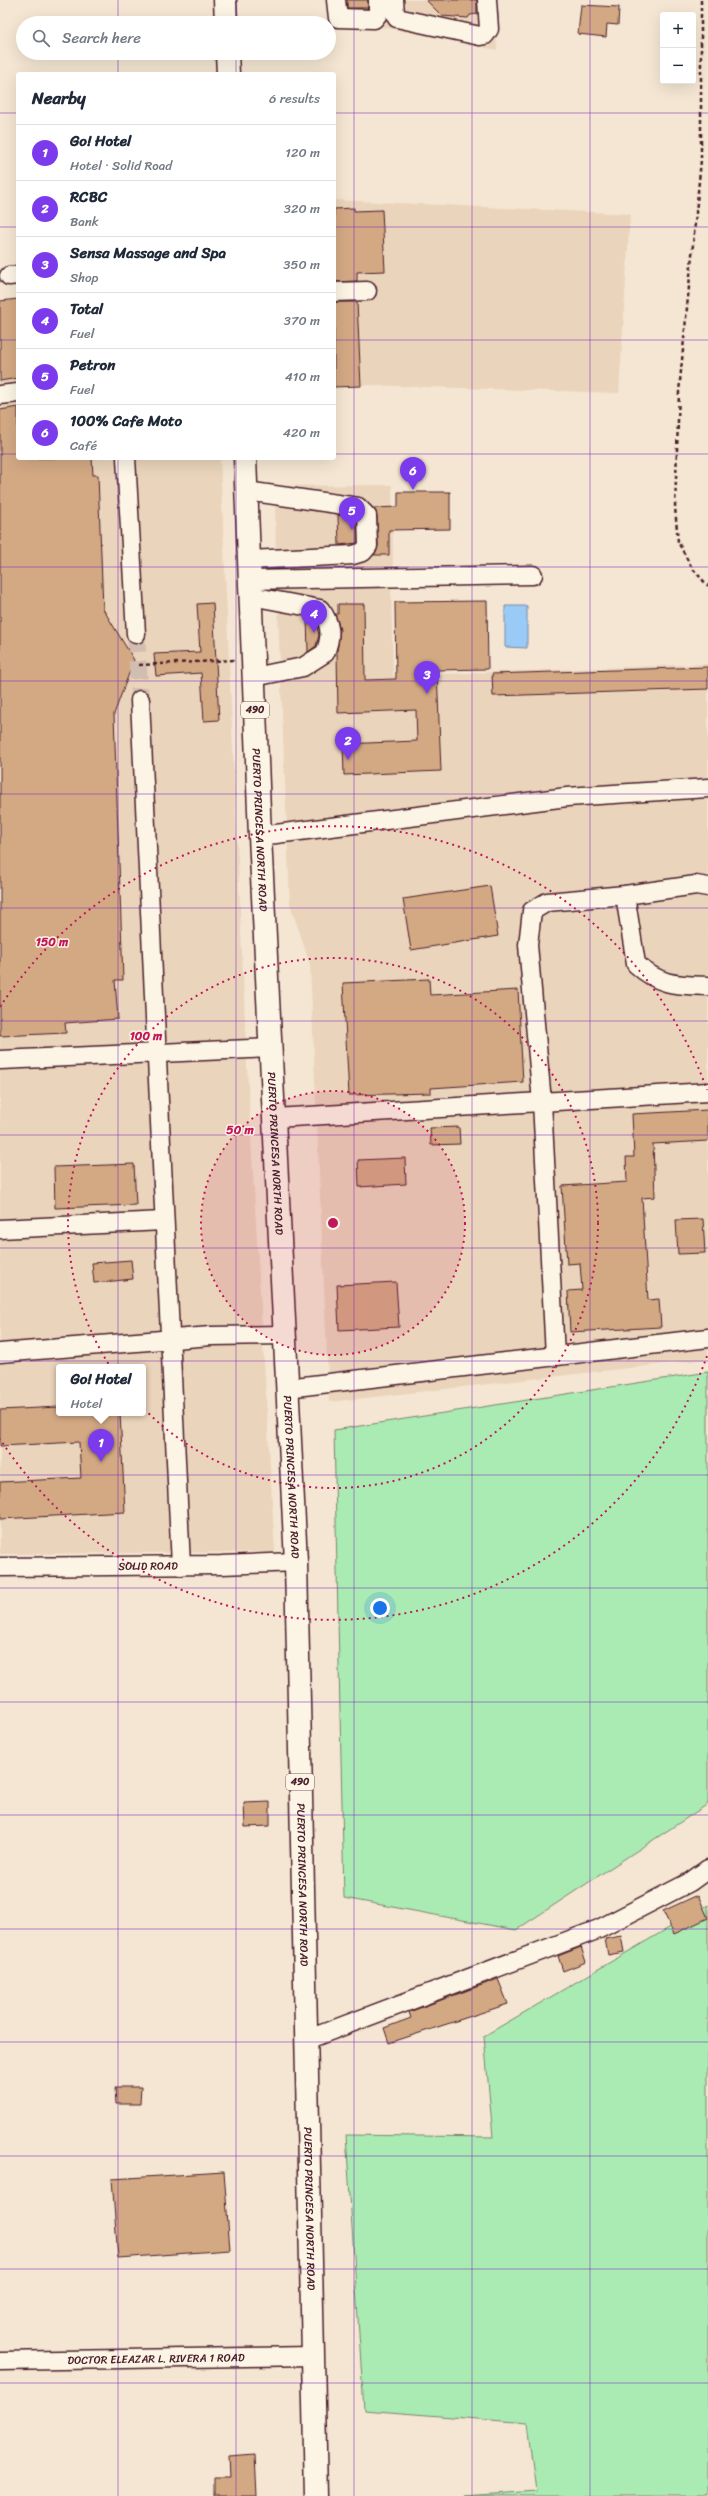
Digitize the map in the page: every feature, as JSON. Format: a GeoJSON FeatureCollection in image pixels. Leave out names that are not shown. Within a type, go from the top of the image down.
{"type":"FeatureCollection","features":[{"type":"Feature","properties":{"kind":"main road"},"geometry":{"type":"LineString","coordinates":[[225,0],[226,16]]}},
{"type":"Feature","properties":{"kind":"main road"},"geometry":{"type":"LineString","coordinates":[[227,60],[228,72]]}},
{"type":"Feature","properties":{"kind":"main road","name":"PUERTO PRINCESA NORTH ROAD"},"geometry":{"type":"LineString","coordinates":[[246,460],[260,836],[286,1335],[287,1388],[296,1562],[316,2496]]}},
{"type":"Feature","properties":{"kind":"street"},"geometry":{"type":"LineString","coordinates":[[336,0],[338,18],[374,19],[378,14],[378,0]]}},
{"type":"Feature","properties":{"kind":"street"},"geometry":{"type":"LineString","coordinates":[[394,0],[397,18],[480,36],[485,35],[489,29],[488,0]]}},
{"type":"Feature","properties":{"kind":"street"},"geometry":{"type":"LineString","coordinates":[[336,292],[367,291]]}},
{"type":"Feature","properties":{"kind":"street"},"geometry":{"type":"LineString","coordinates":[[0,395],[16,393]]}},
{"type":"Feature","properties":{"kind":"street"},"geometry":{"type":"LineString","coordinates":[[126,460],[136,634]]}},
{"type":"Feature","properties":{"kind":"street"},"geometry":{"type":"LineString","coordinates":[[247,491],[358,507],[367,516],[368,546],[362,552],[250,579]]}},
{"type":"Feature","properties":{"kind":"street"},"geometry":{"type":"LineString","coordinates":[[250,579],[532,575]]}},
{"type":"Feature","properties":{"kind":"street"},"geometry":{"type":"LineString","coordinates":[[250,579],[320,609],[327,618],[330,628],[330,637],[325,653],[303,667],[253,668]]}},
{"type":"Feature","properties":{"kind":"street"},"geometry":{"type":"LineString","coordinates":[[140,700],[155,1054],[181,1566]]}},
{"type":"Feature","properties":{"kind":"street"},"geometry":{"type":"LineString","coordinates":[[260,836],[567,797],[708,788]]}},
{"type":"Feature","properties":{"kind":"street"},"geometry":{"type":"LineString","coordinates":[[555,1356],[542,1102],[528,945],[532,911],[546,902],[625,895],[696,885],[708,887]]}},
{"type":"Feature","properties":{"kind":"street"},"geometry":{"type":"LineString","coordinates":[[625,895],[636,964],[649,975],[672,984],[708,986]]}},
{"type":"Feature","properties":{"kind":"street"},"geometry":{"type":"LineString","coordinates":[[0,1060],[271,1048]]}},
{"type":"Feature","properties":{"kind":"street"},"geometry":{"type":"LineString","coordinates":[[275,1118],[708,1092]]}},
{"type":"Feature","properties":{"kind":"street"},"geometry":{"type":"LineString","coordinates":[[0,1229],[163,1221]]}},
{"type":"Feature","properties":{"kind":"street"},"geometry":{"type":"LineString","coordinates":[[0,1353],[169,1338],[286,1335]]}},
{"type":"Feature","properties":{"kind":"street"},"geometry":{"type":"LineString","coordinates":[[287,1388],[708,1338]]}},
{"type":"Feature","properties":{"kind":"street","name":"SOLID ROAD"},"geometry":{"type":"LineString","coordinates":[[0,1567],[181,1566],[296,1562]]}},
{"type":"Feature","properties":{"kind":"street"},"geometry":{"type":"LineString","coordinates":[[306,2040],[599,1929],[690,1882],[708,1869]]}},
{"type":"Feature","properties":{"kind":"street","name":"DOCTOR ELEAZAR L. RIVERA 1 ROAD"},"geometry":{"type":"LineString","coordinates":[[0,2361],[312,2356]]}},
{"type":"Feature","properties":{"kind":"path"},"geometry":{"type":"LineString","coordinates":[[701,0],[701,160],[679,392],[675,507],[678,542],[692,568],[708,586]]}},
{"type":"Feature","properties":{"kind":"path"},"geometry":{"type":"LineString","coordinates":[[139,665],[253,668]]}},
{"type":"Feature","properties":{"kind":"shaded area"},"geometry":{"type":"Polygon","coordinates":[[[334,0],[494,0],[497,50],[338,18],[334,0]]]}},
{"type":"Feature","properties":{"kind":"shaded area"},"geometry":{"type":"Polygon","coordinates":[[[336,200],[630,214],[619,393],[336,384],[336,200]]]}},
{"type":"Feature","properties":{"kind":"shaded area"},"geometry":{"type":"Polygon","coordinates":[[[16,362],[16,460],[220,460],[247,1068],[275,1552],[0,1554],[0,364],[16,362]]]}},
{"type":"Feature","properties":{"kind":"shaded area"},"geometry":{"type":"Polygon","coordinates":[[[392,485],[393,571],[276,573],[275,486],[392,485]]]}},
{"type":"Feature","properties":{"kind":"shaded area"},"geometry":{"type":"Polygon","coordinates":[[[391,584],[393,676],[708,664],[708,1359],[329,1402],[310,964],[290,904],[277,588],[391,584]]]}},
{"type":"Feature","properties":{"kind":"green space"},"geometry":{"type":"Polygon","coordinates":[[[708,1372],[708,1804],[516,1930],[344,1898],[334,1430],[708,1372]]]}},
{"type":"Feature","properties":{"kind":"green space"},"geometry":{"type":"Polygon","coordinates":[[[708,1905],[708,2496],[465,2496],[537,2491],[528,2423],[364,2410],[346,2135],[493,2137],[484,2036],[708,1905]]]}},
{"type":"Feature","properties":{"kind":"water"},"geometry":{"type":"Polygon","coordinates":[[[505,606],[527,606],[527,648],[505,647],[505,606]]]}},
{"type":"Feature","properties":{"kind":"building"},"geometry":{"type":"Polygon","coordinates":[[[347,0],[368,0],[368,8],[347,8],[347,0]]]}},
{"type":"Feature","properties":{"kind":"building"},"geometry":{"type":"Polygon","coordinates":[[[426,0],[477,0],[477,14],[470,15],[468,18],[442,16],[426,0]]]}},
{"type":"Feature","properties":{"kind":"building"},"geometry":{"type":"Polygon","coordinates":[[[581,5],[619,7],[618,25],[607,24],[606,37],[578,34],[581,5]]]}},
{"type":"Feature","properties":{"kind":"building"},"geometry":{"type":"Polygon","coordinates":[[[354,208],[354,211],[382,210],[385,271],[357,272],[357,281],[336,282],[336,209],[354,208]]]}},
{"type":"Feature","properties":{"kind":"building"},"geometry":{"type":"Polygon","coordinates":[[[16,299],[16,378],[0,381],[0,301],[16,299]]]}},
{"type":"Feature","properties":{"kind":"building"},"geometry":{"type":"Polygon","coordinates":[[[336,302],[357,302],[361,386],[336,387],[336,302]]]}},
{"type":"Feature","properties":{"kind":"building"},"geometry":{"type":"Polygon","coordinates":[[[16,407],[16,460],[92,460],[93,475],[98,475],[103,609],[134,660],[114,714],[123,980],[115,980],[118,1019],[65,1023],[66,1033],[0,1036],[0,410],[16,407]]]}},
{"type":"Feature","properties":{"kind":"building"},"geometry":{"type":"Polygon","coordinates":[[[398,492],[450,492],[450,529],[389,530],[389,555],[374,555],[378,546],[377,516],[374,508],[398,507],[398,492]]]}},
{"type":"Feature","properties":{"kind":"building"},"geometry":{"type":"Polygon","coordinates":[[[338,515],[353,517],[357,520],[357,543],[339,545],[338,515]]]}},
{"type":"Feature","properties":{"kind":"building"},"geometry":{"type":"Polygon","coordinates":[[[487,601],[488,669],[437,670],[441,771],[344,775],[343,744],[417,741],[416,710],[338,713],[337,651],[340,630],[335,614],[338,614],[338,604],[364,604],[365,680],[396,679],[395,602],[487,601]]]}},
{"type":"Feature","properties":{"kind":"building"},"geometry":{"type":"Polygon","coordinates":[[[213,603],[219,720],[204,721],[201,673],[156,676],[154,654],[200,652],[197,604],[213,603]]]}},
{"type":"Feature","properties":{"kind":"building"},"geometry":{"type":"Polygon","coordinates":[[[307,617],[315,620],[319,635],[316,646],[308,652],[307,617]]]}},
{"type":"Feature","properties":{"kind":"building"},"geometry":{"type":"Polygon","coordinates":[[[708,667],[708,689],[493,696],[492,674],[708,667]]]}},
{"type":"Feature","properties":{"kind":"building"},"geometry":{"type":"Polygon","coordinates":[[[490,886],[498,936],[411,950],[403,899],[490,886]]]}},
{"type":"Feature","properties":{"kind":"building"},"geometry":{"type":"Polygon","coordinates":[[[429,979],[430,995],[518,990],[523,1082],[431,1088],[431,1093],[349,1095],[343,983],[429,979]]]}},
{"type":"Feature","properties":{"kind":"building"},"geometry":{"type":"Polygon","coordinates":[[[708,1110],[708,1141],[653,1144],[655,1197],[642,1198],[648,1300],[659,1299],[661,1327],[570,1332],[568,1291],[582,1290],[580,1263],[567,1264],[562,1186],[627,1182],[626,1157],[634,1157],[632,1114],[708,1110]]]}},
{"type":"Feature","properties":{"kind":"building"},"geometry":{"type":"Polygon","coordinates":[[[459,1127],[460,1144],[431,1145],[430,1128],[459,1127]]]}},
{"type":"Feature","properties":{"kind":"building"},"geometry":{"type":"Polygon","coordinates":[[[405,1158],[406,1184],[359,1187],[358,1160],[405,1158]]]}},
{"type":"Feature","properties":{"kind":"building"},"geometry":{"type":"Polygon","coordinates":[[[134,1164],[136,1205],[55,1208],[54,1167],[134,1164]]]}},
{"type":"Feature","properties":{"kind":"building"},"geometry":{"type":"Polygon","coordinates":[[[703,1219],[705,1253],[678,1254],[676,1220],[703,1219]]]}},
{"type":"Feature","properties":{"kind":"building"},"geometry":{"type":"Polygon","coordinates":[[[131,1260],[133,1279],[94,1283],[92,1263],[131,1260]]]}},
{"type":"Feature","properties":{"kind":"building"},"geometry":{"type":"Polygon","coordinates":[[[396,1282],[399,1327],[339,1330],[337,1285],[396,1282]]]}},
{"type":"Feature","properties":{"kind":"building"},"geometry":{"type":"Polygon","coordinates":[[[56,1407],[56,1416],[120,1416],[125,1512],[0,1519],[0,1482],[81,1478],[79,1442],[0,1446],[0,1410],[56,1407]]]}},
{"type":"Feature","properties":{"kind":"building"},"geometry":{"type":"Polygon","coordinates":[[[270,1802],[270,1826],[245,1827],[244,1803],[270,1802]]]}},
{"type":"Feature","properties":{"kind":"building"},"geometry":{"type":"Polygon","coordinates":[[[698,1895],[708,1918],[674,1934],[663,1911],[698,1895]]]}},
{"type":"Feature","properties":{"kind":"building"},"geometry":{"type":"Polygon","coordinates":[[[621,1936],[624,1952],[608,1955],[605,1939],[621,1936]]]}},
{"type":"Feature","properties":{"kind":"building"},"geometry":{"type":"Polygon","coordinates":[[[581,1947],[586,1962],[563,1971],[558,1956],[581,1947]]]}},
{"type":"Feature","properties":{"kind":"building"},"geometry":{"type":"Polygon","coordinates":[[[498,1979],[508,2004],[389,2043],[384,2028],[411,2018],[409,2012],[498,1979]]]}},
{"type":"Feature","properties":{"kind":"building"},"geometry":{"type":"Polygon","coordinates":[[[115,2087],[141,2087],[140,2104],[116,2104],[115,2087]]]}},
{"type":"Feature","properties":{"kind":"building"},"geometry":{"type":"Polygon","coordinates":[[[224,2172],[230,2250],[118,2258],[112,2179],[224,2172]]]}},
{"type":"Feature","properties":{"kind":"building"},"geometry":{"type":"Polygon","coordinates":[[[255,2455],[257,2496],[214,2496],[214,2477],[230,2477],[229,2457],[255,2455]]]}},
{"type":"Feature","properties":{"kind":"tunnel"},"geometry":{"type":"LineString","coordinates":[[136,634],[140,700]]}},
{"type":"Feature","properties":{"kind":"place","name":"100% Cafe Moto"},"geometry":{"type":"Point","coordinates":[413,490]}},
{"type":"Feature","properties":{"kind":"place","name":"Petron"},"geometry":{"type":"Point","coordinates":[352,530]}},
{"type":"Feature","properties":{"kind":"place","name":"Total"},"geometry":{"type":"Point","coordinates":[314,633]}},
{"type":"Feature","properties":{"kind":"place","name":"Sensa Massage and Spa"},"geometry":{"type":"Point","coordinates":[427,694]}},
{"type":"Feature","properties":{"kind":"place","name":"RCBC"},"geometry":{"type":"Point","coordinates":[348,760]}},
{"type":"Feature","properties":{"kind":"place","name":"Go! Hotel"},"geometry":{"type":"Point","coordinates":[101,1462]}}]}
